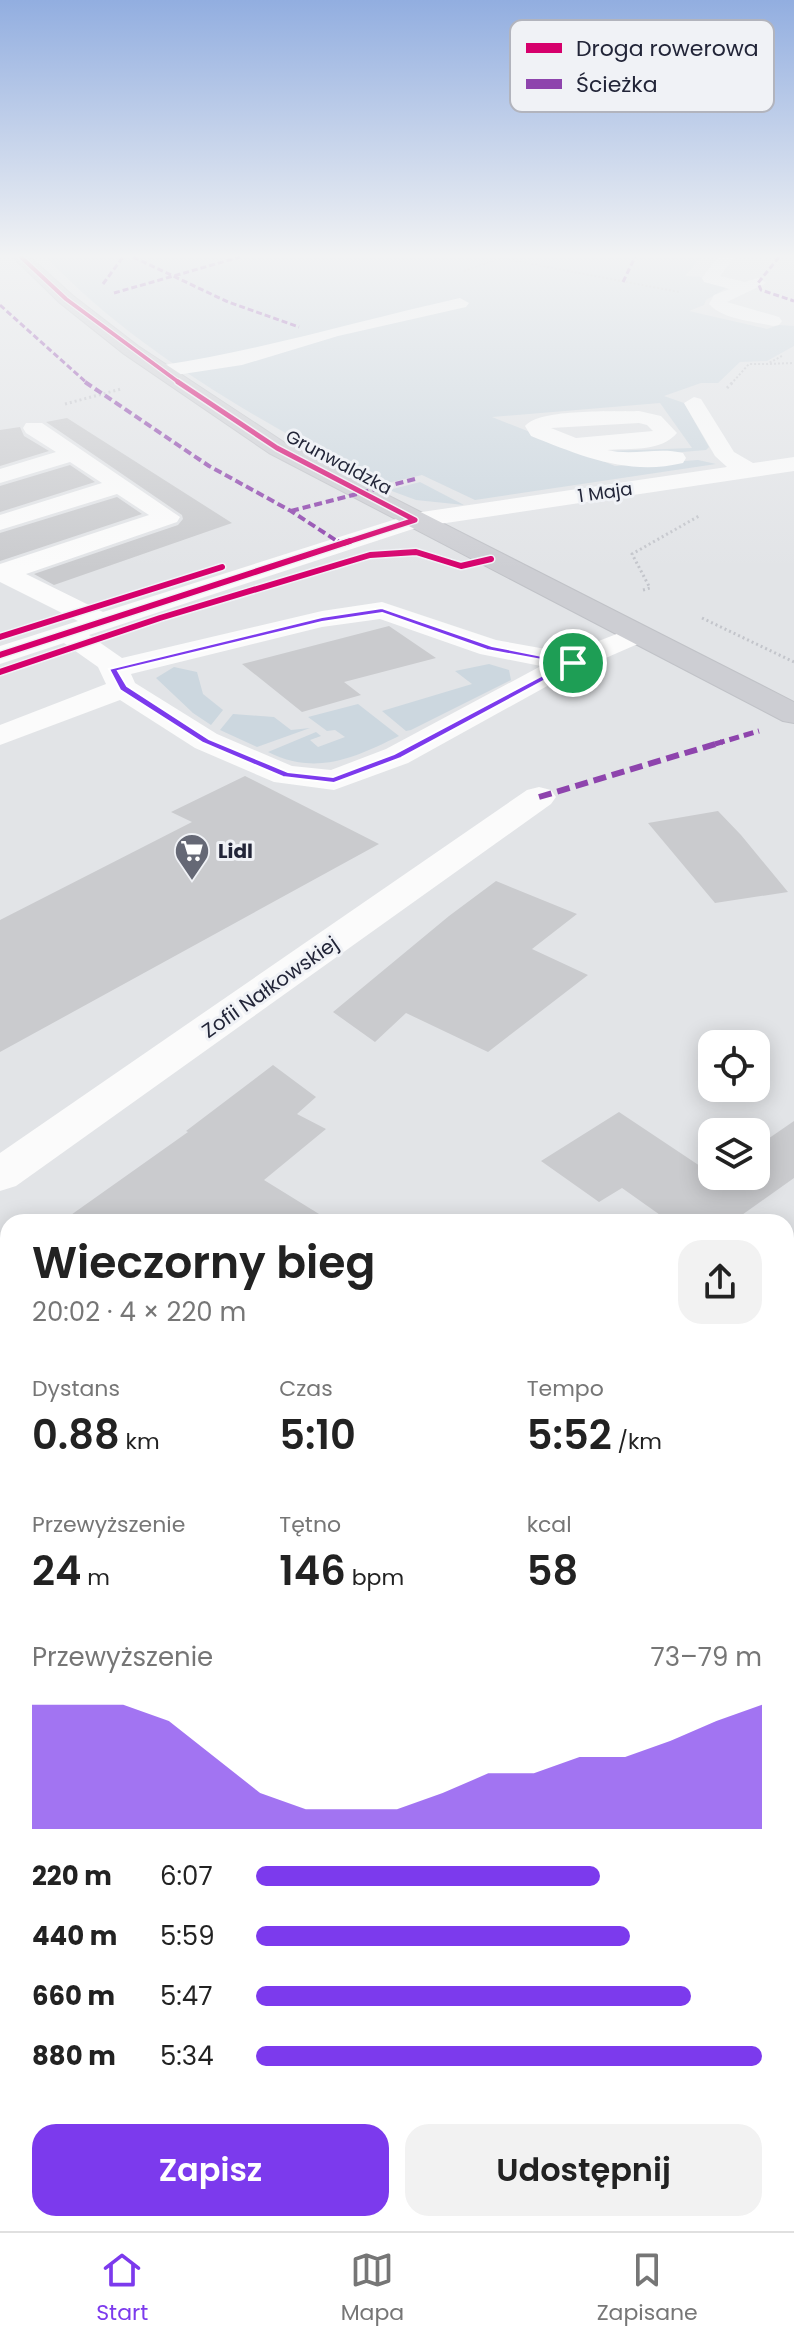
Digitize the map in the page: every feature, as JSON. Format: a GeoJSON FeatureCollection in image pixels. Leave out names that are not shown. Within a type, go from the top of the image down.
{"type":"FeatureCollection","features":[{"type":"Feature","properties":{"kind":"main road","name":"Grunwaldzka"},"geometry":{"type":"LineString","coordinates":[[150,361],[277,448],[794,714]]}},
{"type":"Feature","properties":{"kind":"street"},"geometry":{"type":"LineString","coordinates":[[169,375],[232,361]]}},
{"type":"Feature","properties":{"kind":"street"},"geometry":{"type":"LineString","coordinates":[[694,403],[726,456],[749,471]]}},
{"type":"Feature","properties":{"kind":"street"},"geometry":{"type":"LineString","coordinates":[[575,445],[653,440],[666,433],[654,420],[639,417],[546,422],[536,426],[539,431],[575,445],[631,461],[726,456]]}},
{"type":"Feature","properties":{"kind":"street"},"geometry":{"type":"LineString","coordinates":[[2,573],[168,517],[34,428]]}},
{"type":"Feature","properties":{"kind":"street"},"geometry":{"type":"LineString","coordinates":[[0,476],[74,454]]}},
{"type":"Feature","properties":{"kind":"street","name":"1 Maja"},"geometry":{"type":"LineString","coordinates":[[0,655],[415,520],[794,464]]}},
{"type":"Feature","properties":{"kind":"street"},"geometry":{"type":"LineString","coordinates":[[0,523],[120,485]]}},
{"type":"Feature","properties":{"kind":"street"},"geometry":{"type":"LineString","coordinates":[[2,573],[98,621]]}},
{"type":"Feature","properties":{"kind":"street"},"geometry":{"type":"LineString","coordinates":[[0,736],[118,679],[322,619],[382,610],[490,648],[573,663]]}},
{"type":"Feature","properties":{"kind":"street"},"geometry":{"type":"LineString","coordinates":[[66,632],[110,662],[118,679],[187,729],[286,775],[334,780],[397,756],[573,663],[637,634]]}},
{"type":"Feature","properties":{"kind":"street","name":"Zofii Nałkowskiej"},"geometry":{"type":"LineString","coordinates":[[0,1175],[539,797]]}},
{"type":"Feature","properties":{"kind":"path"},"geometry":{"type":"LineString","coordinates":[[772,361],[767,364],[794,363]]}},
{"type":"Feature","properties":{"kind":"path"},"geometry":{"type":"LineString","coordinates":[[59,406],[169,375]]}},
{"type":"Feature","properties":{"kind":"path"},"geometry":{"type":"LineString","coordinates":[[643,590],[650,588],[632,554],[707,512]]}},
{"type":"Feature","properties":{"kind":"shaded area"},"geometry":{"type":"Polygon","coordinates":[[[170,361],[764,361],[740,362],[718,383],[701,383],[664,396],[684,403],[709,447],[706,450],[635,456],[609,451],[692,448],[660,403],[492,417],[615,466],[698,460],[716,464],[475,500],[422,475],[379,485],[170,361]]]}},
{"type":"Feature","properties":{"kind":"shaded area"},"geometry":{"type":"Polygon","coordinates":[[[420,482],[464,505],[416,500],[389,490],[420,482]]]}},
{"type":"Feature","properties":{"kind":"shaded area"},"geometry":{"type":"Polygon","coordinates":[[[489,664],[509,670],[511,680],[411,730],[406,731],[382,711],[472,684],[455,671],[489,664]]]}},
{"type":"Feature","properties":{"kind":"shaded area"},"geometry":{"type":"Polygon","coordinates":[[[174,667],[197,672],[203,694],[223,710],[211,725],[193,713],[156,678],[174,667]]]}},
{"type":"Feature","properties":{"kind":"shaded area"},"geometry":{"type":"Polygon","coordinates":[[[358,704],[399,736],[350,757],[319,763],[302,763],[268,752],[316,732],[321,736],[310,740],[318,747],[345,737],[335,730],[327,731],[308,717],[358,704]]]}},
{"type":"Feature","properties":{"kind":"shaded area"},"geometry":{"type":"Polygon","coordinates":[[[233,714],[274,717],[291,730],[310,728],[257,747],[220,730],[233,714]]]}},
{"type":"Feature","properties":{"kind":"building"},"geometry":{"type":"Polygon","coordinates":[[[67,418],[232,523],[54,585],[34,574],[178,525],[183,519],[182,515],[46,422],[67,418]]]}},
{"type":"Feature","properties":{"kind":"building"},"geometry":{"type":"Polygon","coordinates":[[[20,427],[24,436],[49,451],[0,466],[0,430],[20,427]]]}},
{"type":"Feature","properties":{"kind":"building"},"geometry":{"type":"Polygon","coordinates":[[[70,465],[95,482],[0,512],[0,486],[70,465]]]}},
{"type":"Feature","properties":{"kind":"building"},"geometry":{"type":"Polygon","coordinates":[[[117,497],[142,514],[0,561],[0,533],[117,497]]]}},
{"type":"Feature","properties":{"kind":"building"},"geometry":{"type":"Polygon","coordinates":[[[389,626],[436,658],[344,682],[361,695],[302,712],[242,664],[389,626]]]}},
{"type":"Feature","properties":{"kind":"building","name":"Lidl"},"geometry":{"type":"Polygon","coordinates":[[[245,776],[379,844],[0,1052],[0,920],[192,822],[171,812],[245,776]]]}},
{"type":"Feature","properties":{"kind":"building"},"geometry":{"type":"Polygon","coordinates":[[[718,811],[788,892],[715,903],[648,823],[718,811]]]}},
{"type":"Feature","properties":{"kind":"building"},"geometry":{"type":"Polygon","coordinates":[[[496,881],[577,914],[532,949],[588,975],[488,1052],[406,1013],[375,1042],[333,1012],[449,916],[496,881]]]}},
{"type":"Feature","properties":{"kind":"building"},"geometry":{"type":"Polygon","coordinates":[[[273,1065],[316,1097],[297,1114],[326,1129],[264,1180],[319,1214],[72,1214],[273,1065]]]}},
{"type":"Feature","properties":{"kind":"building"},"geometry":{"type":"Polygon","coordinates":[[[619,1112],[698,1165],[698,1190],[770,1190],[770,1137],[794,1121],[794,1178],[743,1214],[659,1214],[622,1188],[599,1202],[541,1161],[619,1112]]]}},
{"type":"Feature","properties":{"kind":"marked path"},"geometry":{"type":"LineString","coordinates":[[61,361],[78,377],[209,466],[291,511],[343,545]]}},
{"type":"Feature","properties":{"kind":"marked path"},"geometry":{"type":"LineString","coordinates":[[291,511],[415,479]]}},
{"type":"Feature","properties":{"kind":"marked path"},"geometry":{"type":"LineString","coordinates":[[539,797],[759,731]]}},
{"type":"Feature","properties":{"kind":"cycle path"},"geometry":{"type":"LineString","coordinates":[[149,361],[277,448],[415,520]]}},
{"type":"Feature","properties":{"kind":"cycle path"},"geometry":{"type":"LineString","coordinates":[[0,655],[415,520]]}},
{"type":"Feature","properties":{"kind":"cycle path"},"geometry":{"type":"LineString","coordinates":[[0,672],[160,618],[370,555],[416,552],[461,566],[491,559]]}},
{"type":"Feature","properties":{"kind":"cycle path"},"geometry":{"type":"LineString","coordinates":[[0,637],[222,567]]}},
{"type":"Feature","properties":{"kind":"place","name":"Lidl"},"geometry":{"type":"Point","coordinates":[192,882]}},
{"type":"Feature","properties":{"kind":"route"},"geometry":{"type":"LineString","coordinates":[[382,610],[490,648],[573,663],[397,756],[334,780],[286,775],[206,741],[123,688],[113,669],[253,638],[322,619],[382,610]]}}]}
